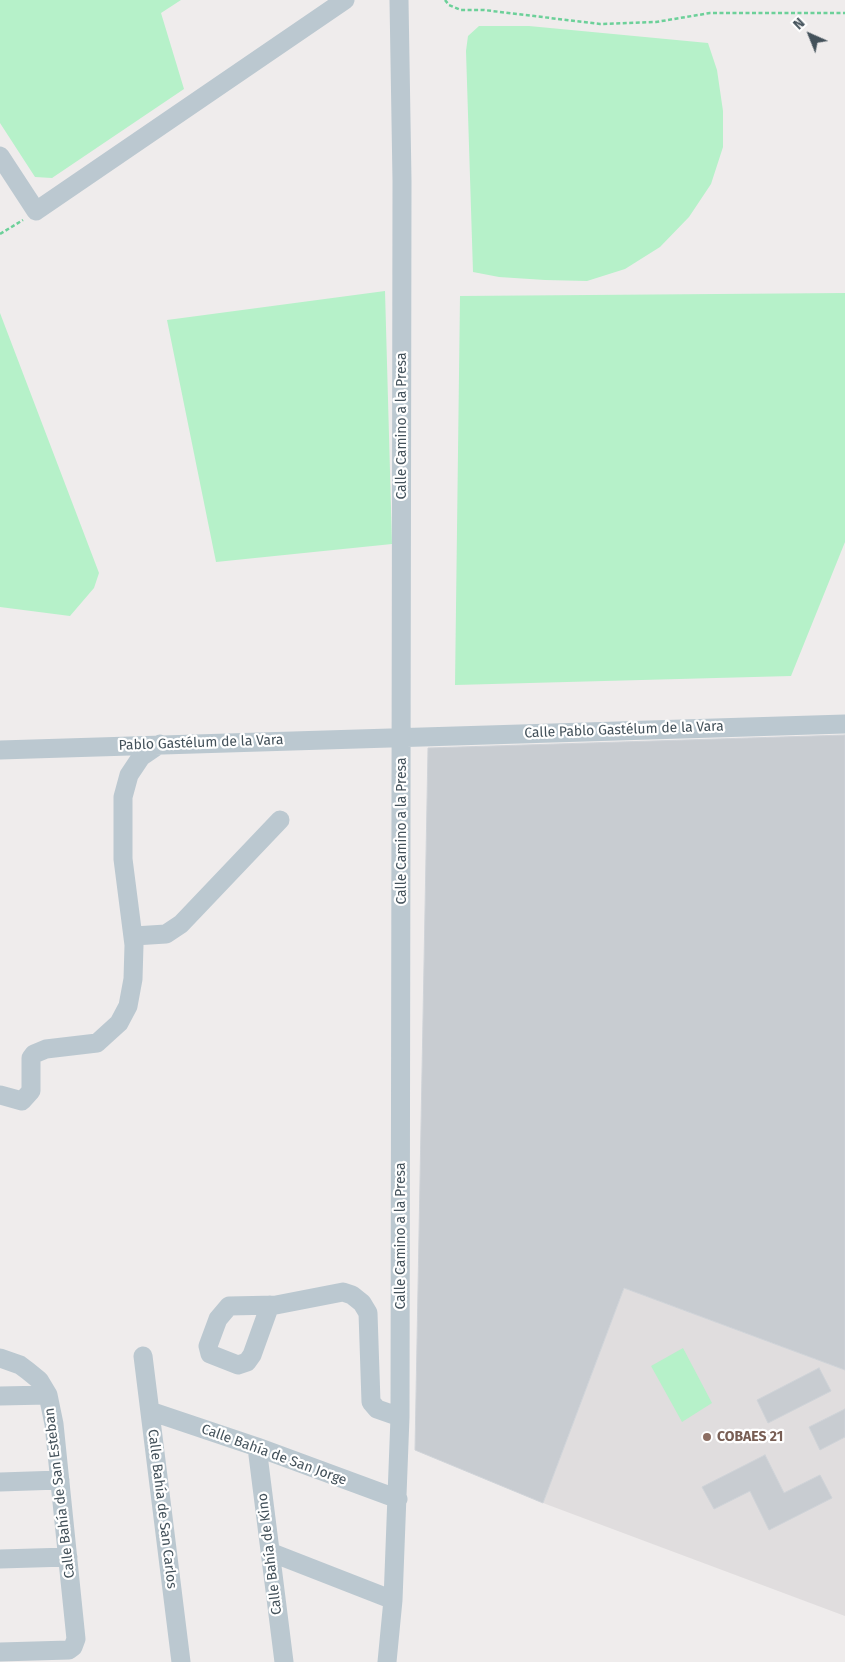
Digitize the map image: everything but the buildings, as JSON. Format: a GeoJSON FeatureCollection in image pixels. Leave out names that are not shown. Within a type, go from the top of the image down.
{"type":"FeatureCollection","features":[{"type":"Feature","properties":{"kind":"street"},"geometry":{"type":"LineString","coordinates":[[0,156],[36,210],[345,0]]}},
{"type":"Feature","properties":{"kind":"street","name":"Calle Camino a la Presa"},"geometry":{"type":"LineString","coordinates":[[387,1662],[394,1600],[400,1417],[402,181],[399,0]]}},
{"type":"Feature","properties":{"kind":"street","name":"Calle Pablo Gastélum de la Vara"},"geometry":{"type":"LineString","coordinates":[[402,736],[845,724]]}},
{"type":"Feature","properties":{"kind":"street","name":"Pablo Gastélum de la Vara"},"geometry":{"type":"LineString","coordinates":[[0,750],[402,736]]}},
{"type":"Feature","properties":{"kind":"street"},"geometry":{"type":"LineString","coordinates":[[0,1095],[22,1101],[31,1091],[31,1058],[36,1052],[97,1043],[119,1023],[128,1006],[132,979],[134,936],[123,859],[123,797],[129,775],[141,757],[160,744]]}},
{"type":"Feature","properties":{"kind":"street"},"geometry":{"type":"LineString","coordinates":[[134,936],[166,934],[181,924],[280,820]]}},
{"type":"Feature","properties":{"kind":"street"},"geometry":{"type":"LineString","coordinates":[[270,1305],[343,1292],[352,1295],[362,1303],[368,1313],[371,1402],[377,1409],[400,1417]]}},
{"type":"Feature","properties":{"kind":"street","name":"Calle Bahía de San Carlos"},"geometry":{"type":"LineString","coordinates":[[143,1356],[181,1662]]}},
{"type":"Feature","properties":{"kind":"street","name":"Calle Bahía de San Esteban"},"geometry":{"type":"LineString","coordinates":[[0,1358],[20,1365],[39,1380],[48,1394],[54,1424],[76,1639],[73,1647],[69,1650],[0,1652]]}},
{"type":"Feature","properties":{"kind":"street"},"geometry":{"type":"LineString","coordinates":[[0,1396],[48,1394]]}},
{"type":"Feature","properties":{"kind":"street","name":"Calle Bahía de San Jorge"},"geometry":{"type":"LineString","coordinates":[[150,1411],[257,1447],[398,1499]]}},
{"type":"Feature","properties":{"kind":"street","name":"Calle Bahía de Kino"},"geometry":{"type":"LineString","coordinates":[[257,1447],[284,1662]]}},
{"type":"Feature","properties":{"kind":"street"},"geometry":{"type":"LineString","coordinates":[[0,1482],[60,1480]]}},
{"type":"Feature","properties":{"kind":"street"},"geometry":{"type":"LineString","coordinates":[[270,1552],[394,1600]]}},
{"type":"Feature","properties":{"kind":"street"},"geometry":{"type":"LineString","coordinates":[[0,1559],[68,1557]]}},
{"type":"Feature","properties":{"kind":"path"},"geometry":{"type":"LineString","coordinates":[[445,0],[449,5],[461,10],[484,10],[600,24],[656,22],[710,13],[845,12]]}},
{"type":"Feature","properties":{"kind":"path"},"geometry":{"type":"LineString","coordinates":[[0,234],[36,210]]}},
{"type":"Feature","properties":{"kind":"shaded area","name":"COBAES 21"},"geometry":{"type":"Polygon","coordinates":[[[624,1288],[845,1370],[845,1616],[543,1503],[624,1288]]]}},
{"type":"Feature","properties":{"kind":"green space"},"geometry":{"type":"Polygon","coordinates":[[[0,0],[181,0],[161,13],[184,89],[52,178],[35,177],[0,123],[0,0]]]}},
{"type":"Feature","properties":{"kind":"green space"},"geometry":{"type":"Polygon","coordinates":[[[479,26],[529,26],[708,43],[717,70],[723,111],[723,147],[711,184],[689,217],[660,247],[625,269],[587,281],[499,277],[473,272],[466,51],[468,36],[479,26]]]}},
{"type":"Feature","properties":{"kind":"green space"},"geometry":{"type":"Polygon","coordinates":[[[385,291],[392,544],[216,562],[167,320],[385,291]]]}},
{"type":"Feature","properties":{"kind":"green space"},"geometry":{"type":"Polygon","coordinates":[[[845,293],[845,542],[791,676],[455,685],[460,296],[845,293]]]}},
{"type":"Feature","properties":{"kind":"green space"},"geometry":{"type":"Polygon","coordinates":[[[0,313],[99,573],[94,588],[70,616],[0,607],[0,313]]]}},
{"type":"Feature","properties":{"kind":"green space"},"geometry":{"type":"Polygon","coordinates":[[[683,1348],[712,1403],[682,1422],[651,1366],[683,1348]]]}},
{"type":"Feature","properties":{"kind":"place","name":"COBAES 21"},"geometry":{"type":"Point","coordinates":[707,1437]}}]}
